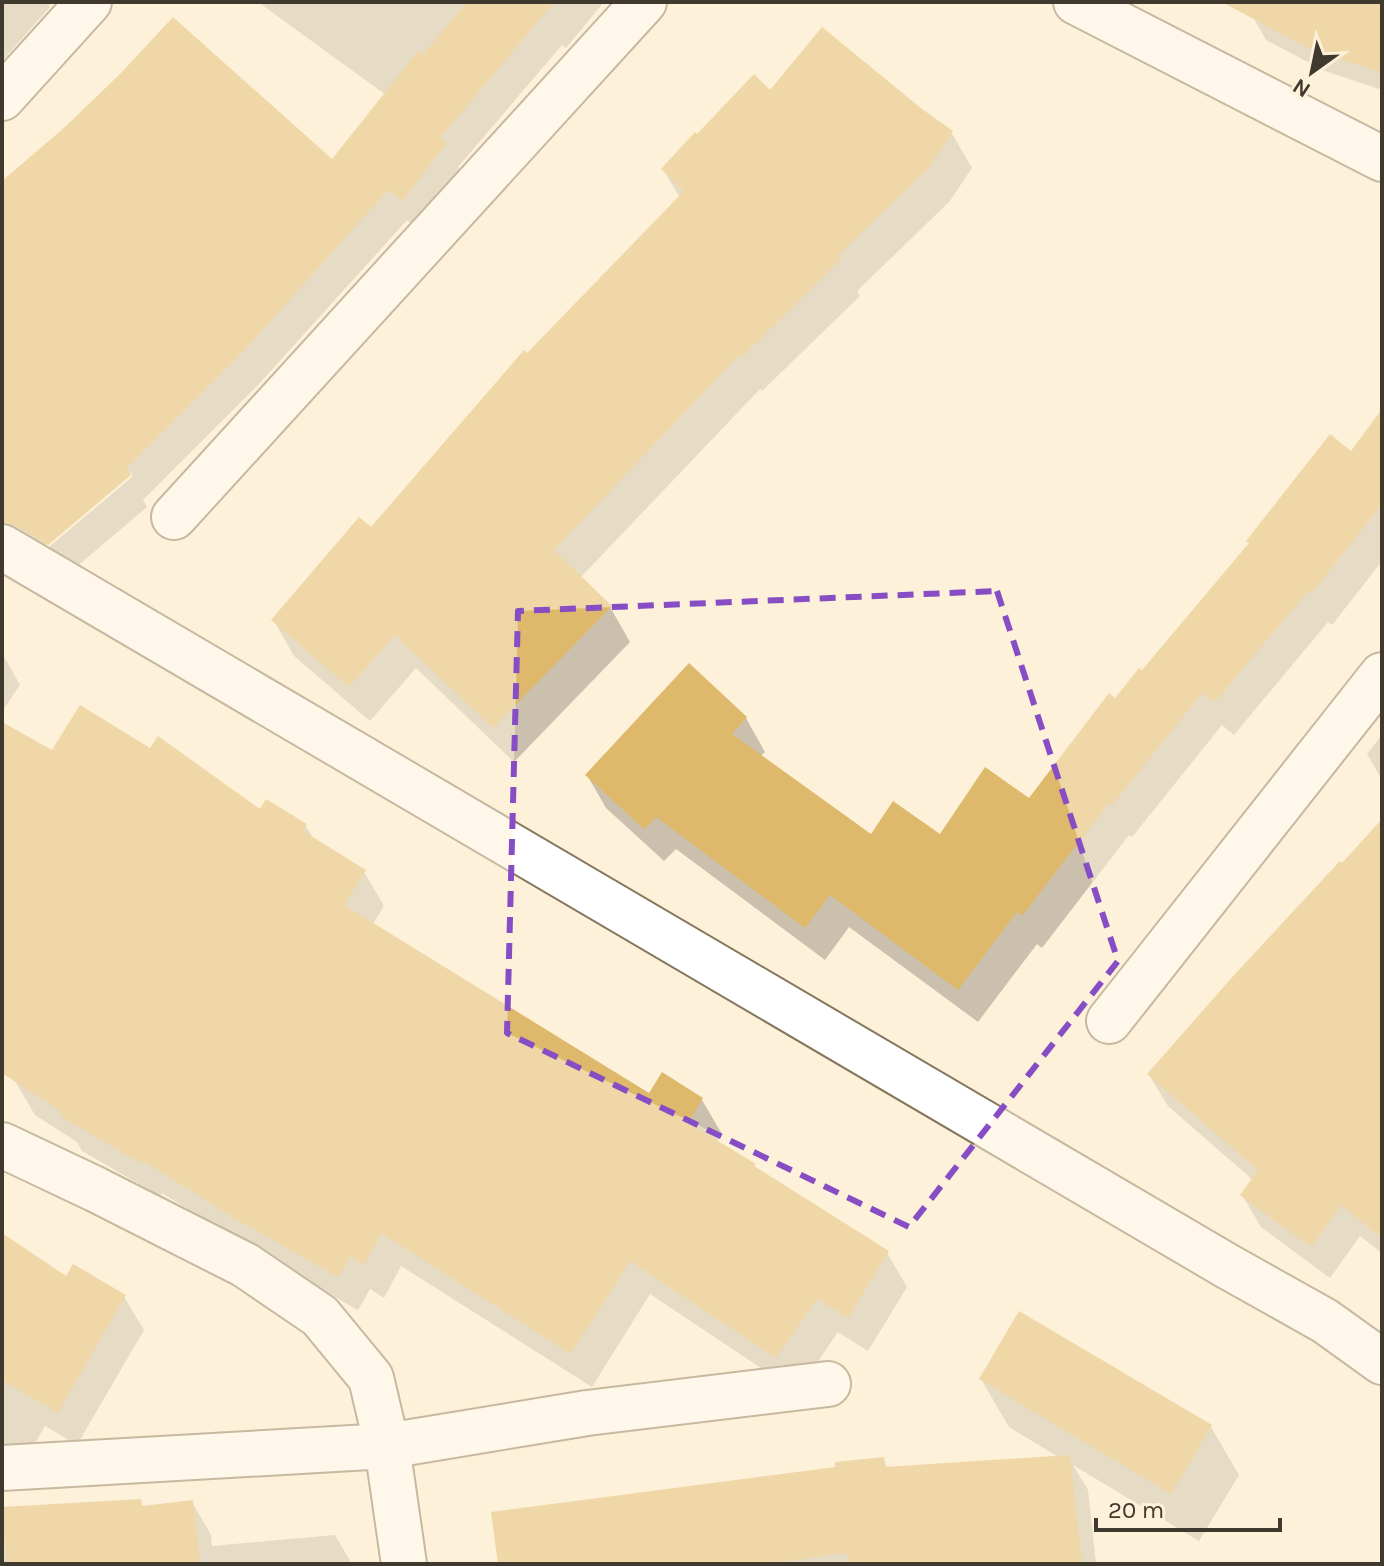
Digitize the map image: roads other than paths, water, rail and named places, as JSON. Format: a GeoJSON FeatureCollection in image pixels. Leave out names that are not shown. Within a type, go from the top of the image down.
{"type":"FeatureCollection","features":[{"type":"Feature","properties":{"kind":"street"},"geometry":{"type":"LineString","coordinates":[[2,98],[89,2]]}},
{"type":"Feature","properties":{"kind":"street"},"geometry":{"type":"LineString","coordinates":[[174,517],[644,2]]}},
{"type":"Feature","properties":{"kind":"street"},"geometry":{"type":"LineString","coordinates":[[1076,2],[1382,159]]}},
{"type":"Feature","properties":{"kind":"street"},"geometry":{"type":"LineString","coordinates":[[2,547],[1325,1321],[1382,1362]]}},
{"type":"Feature","properties":{"kind":"street"},"geometry":{"type":"LineString","coordinates":[[1109,1021],[1382,675]]}},
{"type":"Feature","properties":{"kind":"street"},"geometry":{"type":"LineString","coordinates":[[2,1145],[245,1265],[320,1316],[371,1378],[387,1446],[404,1564]]}},
{"type":"Feature","properties":{"kind":"street"},"geometry":{"type":"LineString","coordinates":[[2,1468],[387,1446],[587,1413],[828,1384]]}}]}
